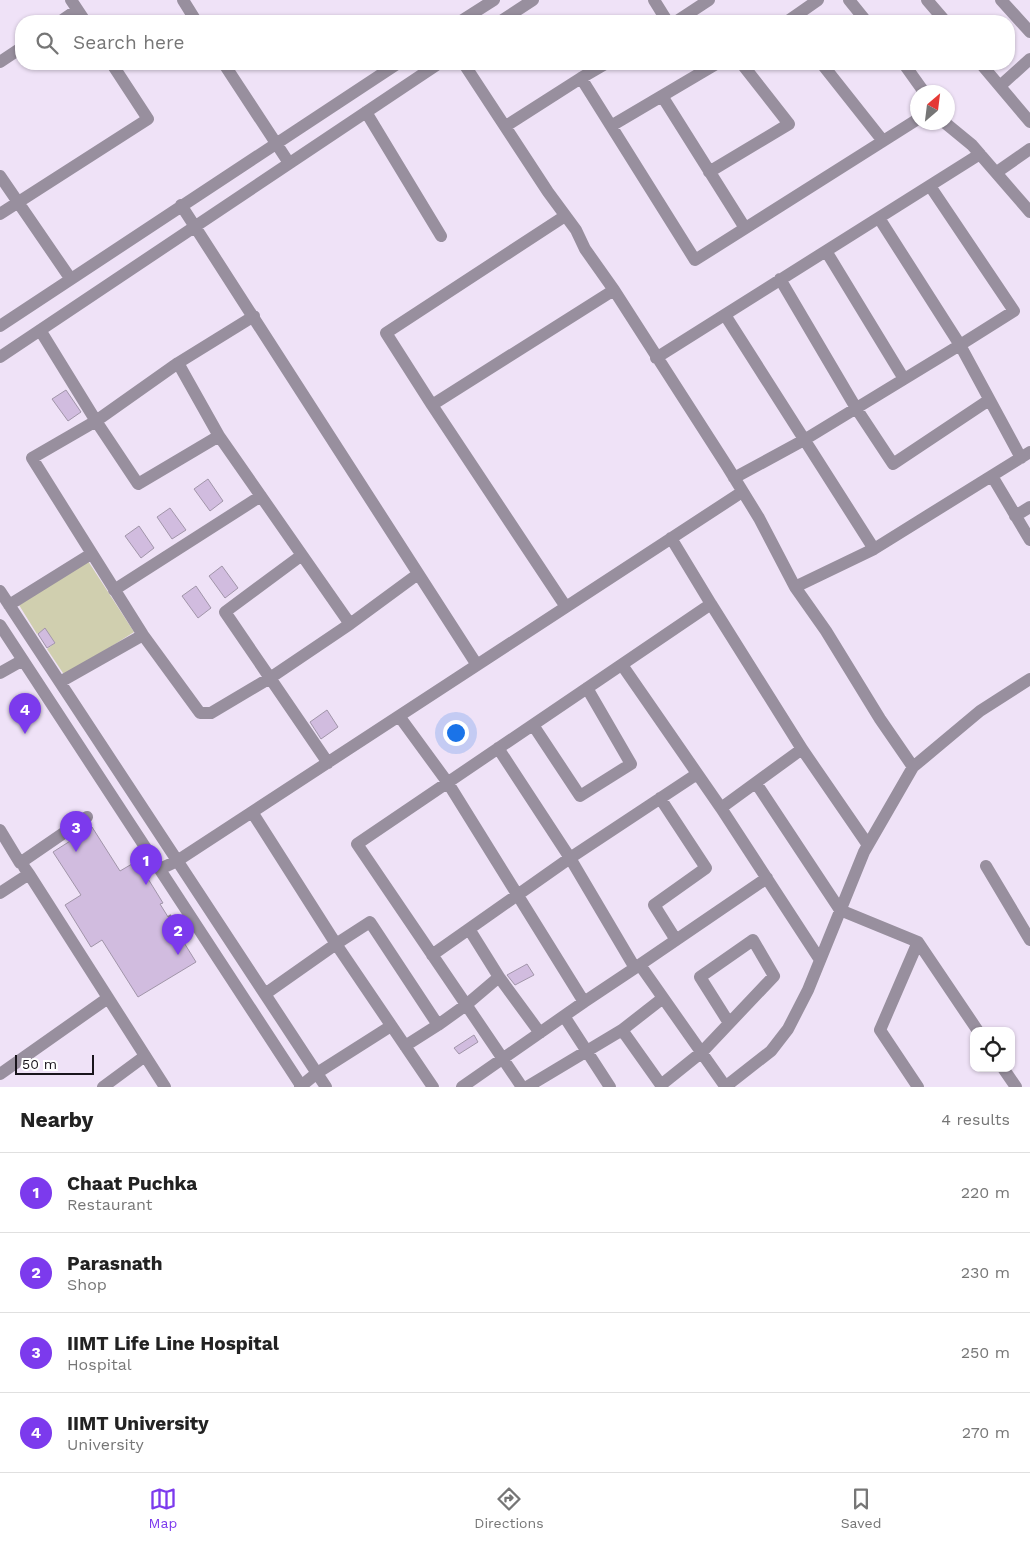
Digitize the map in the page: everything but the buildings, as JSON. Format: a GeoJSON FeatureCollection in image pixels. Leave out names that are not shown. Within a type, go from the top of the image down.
{"type":"FeatureCollection","features":[{"type":"Feature","properties":{"kind":"street"},"geometry":{"type":"LineString","coordinates":[[184,0],[193,15]]}},
{"type":"Feature","properties":{"kind":"street"},"geometry":{"type":"LineString","coordinates":[[470,15],[494,0]]}},
{"type":"Feature","properties":{"kind":"street"},"geometry":{"type":"LineString","coordinates":[[510,15],[533,0]]}},
{"type":"Feature","properties":{"kind":"street"},"geometry":{"type":"LineString","coordinates":[[654,0],[663,15]]}},
{"type":"Feature","properties":{"kind":"street"},"geometry":{"type":"LineString","coordinates":[[686,15],[709,0]]}},
{"type":"Feature","properties":{"kind":"street"},"geometry":{"type":"LineString","coordinates":[[797,15],[818,0]]}},
{"type":"Feature","properties":{"kind":"street"},"geometry":{"type":"LineString","coordinates":[[849,0],[861,15]]}},
{"type":"Feature","properties":{"kind":"street"},"geometry":{"type":"LineString","coordinates":[[928,0],[940,15]]}},
{"type":"Feature","properties":{"kind":"street"},"geometry":{"type":"LineString","coordinates":[[1001,0],[1015,15]]}},
{"type":"Feature","properties":{"kind":"street"},"geometry":{"type":"LineString","coordinates":[[66,15],[74,5]]}},
{"type":"Feature","properties":{"kind":"street"},"geometry":{"type":"LineString","coordinates":[[1015,15],[1030,32]]}},
{"type":"Feature","properties":{"kind":"street"},"geometry":{"type":"LineString","coordinates":[[0,62],[15,52]]}},
{"type":"Feature","properties":{"kind":"street"},"geometry":{"type":"LineString","coordinates":[[1000,86],[1030,59]]}},
{"type":"Feature","properties":{"kind":"street"},"geometry":{"type":"LineString","coordinates":[[0,214],[148,119],[116,70]]}},
{"type":"Feature","properties":{"kind":"street"},"geometry":{"type":"LineString","coordinates":[[228,70],[289,163]]}},
{"type":"Feature","properties":{"kind":"street"},"geometry":{"type":"LineString","coordinates":[[0,326],[388,70]]}},
{"type":"Feature","properties":{"kind":"street"},"geometry":{"type":"LineString","coordinates":[[0,357],[429,70]]}},
{"type":"Feature","properties":{"kind":"street"},"geometry":{"type":"LineString","coordinates":[[468,70],[576,230],[585,249],[614,290],[734,478],[784,564],[795,587],[826,631],[880,720],[913,767]]}},
{"type":"Feature","properties":{"kind":"street"},"geometry":{"type":"LineString","coordinates":[[506,126],[595,70]]}},
{"type":"Feature","properties":{"kind":"street"},"geometry":{"type":"LineString","coordinates":[[611,126],[706,70]]}},
{"type":"Feature","properties":{"kind":"street"},"geometry":{"type":"LineString","coordinates":[[709,172],[789,124],[747,70]]}},
{"type":"Feature","properties":{"kind":"street"},"geometry":{"type":"LineString","coordinates":[[827,70],[883,141]]}},
{"type":"Feature","properties":{"kind":"street"},"geometry":{"type":"LineString","coordinates":[[908,70],[919,85]]}},
{"type":"Feature","properties":{"kind":"street"},"geometry":{"type":"LineString","coordinates":[[986,70],[1030,122]]}},
{"type":"Feature","properties":{"kind":"street"},"geometry":{"type":"LineString","coordinates":[[581,78],[695,260],[910,124]]}},
{"type":"Feature","properties":{"kind":"street"},"geometry":{"type":"LineString","coordinates":[[662,96],[745,228]]}},
{"type":"Feature","properties":{"kind":"street"},"geometry":{"type":"LineString","coordinates":[[366,112],[441,236]]}},
{"type":"Feature","properties":{"kind":"street"},"geometry":{"type":"LineString","coordinates":[[953,130],[980,154],[1030,212]]}},
{"type":"Feature","properties":{"kind":"street"},"geometry":{"type":"LineString","coordinates":[[996,172],[1030,149]]}},
{"type":"Feature","properties":{"kind":"street"},"geometry":{"type":"LineString","coordinates":[[656,358],[980,154]]}},
{"type":"Feature","properties":{"kind":"street"},"geometry":{"type":"LineString","coordinates":[[0,176],[70,278]]}},
{"type":"Feature","properties":{"kind":"street"},"geometry":{"type":"LineString","coordinates":[[734,478],[804,440],[1014,311],[930,186]]}},
{"type":"Feature","properties":{"kind":"street"},"geometry":{"type":"LineString","coordinates":[[182,205],[477,665]]}},
{"type":"Feature","properties":{"kind":"street"},"geometry":{"type":"LineString","coordinates":[[565,216],[386,332],[432,406],[566,607]]}},
{"type":"Feature","properties":{"kind":"street"},"geometry":{"type":"LineString","coordinates":[[795,587],[874,549],[1026,455],[989,400],[960,345],[879,218]]}},
{"type":"Feature","properties":{"kind":"street"},"geometry":{"type":"LineString","coordinates":[[826,251],[904,379]]}},
{"type":"Feature","properties":{"kind":"street"},"geometry":{"type":"LineString","coordinates":[[780,280],[856,408],[893,464],[989,400]]}},
{"type":"Feature","properties":{"kind":"street"},"geometry":{"type":"LineString","coordinates":[[432,406],[614,290]]}},
{"type":"Feature","properties":{"kind":"street"},"geometry":{"type":"LineString","coordinates":[[725,315],[874,549]]}},
{"type":"Feature","properties":{"kind":"street"},"geometry":{"type":"LineString","coordinates":[[254,316],[178,363],[96,421],[32,458],[91,554],[143,635],[200,713],[211,713],[270,678],[350,624],[418,574]]}},
{"type":"Feature","properties":{"kind":"street"},"geometry":{"type":"LineString","coordinates":[[40,330],[96,421],[138,484],[219,436]]}},
{"type":"Feature","properties":{"kind":"street"},"geometry":{"type":"LineString","coordinates":[[178,363],[219,436],[350,624]]}},
{"type":"Feature","properties":{"kind":"street"},"geometry":{"type":"LineString","coordinates":[[992,476],[1030,540]]}},
{"type":"Feature","properties":{"kind":"street"},"geometry":{"type":"LineString","coordinates":[[160,870],[177,861],[328,763],[742,492]]}},
{"type":"Feature","properties":{"kind":"street"},"geometry":{"type":"LineString","coordinates":[[114,590],[261,496]]}},
{"type":"Feature","properties":{"kind":"street"},"geometry":{"type":"LineString","coordinates":[[1016,516],[1030,507]]}},
{"type":"Feature","properties":{"kind":"street"},"geometry":{"type":"LineString","coordinates":[[671,538],[802,749],[868,845]]}},
{"type":"Feature","properties":{"kind":"street"},"geometry":{"type":"LineString","coordinates":[[9,605],[91,554]]}},
{"type":"Feature","properties":{"kind":"street"},"geometry":{"type":"LineString","coordinates":[[302,555],[225,612],[328,763]]}},
{"type":"Feature","properties":{"kind":"street"},"geometry":{"type":"LineString","coordinates":[[0,591],[326,1087]]}},
{"type":"Feature","properties":{"kind":"street"},"geometry":{"type":"LineString","coordinates":[[522,1087],[357,844],[711,604]]}},
{"type":"Feature","properties":{"kind":"street"},"geometry":{"type":"LineString","coordinates":[[0,625],[301,1087],[317,1073],[391,1026]]}},
{"type":"Feature","properties":{"kind":"street"},"geometry":{"type":"LineString","coordinates":[[60,682],[143,635]]}},
{"type":"Feature","properties":{"kind":"street"},"geometry":{"type":"LineString","coordinates":[[0,673],[22,660]]}},
{"type":"Feature","properties":{"kind":"street"},"geometry":{"type":"LineString","coordinates":[[622,665],[721,808],[820,960]]}},
{"type":"Feature","properties":{"kind":"street"},"geometry":{"type":"LineString","coordinates":[[498,748],[638,966],[702,1052],[725,1087],[771,1052],[788,1029],[808,990],[868,845],[913,767],[980,711],[1030,679]]}},
{"type":"Feature","properties":{"kind":"street"},"geometry":{"type":"LineString","coordinates":[[533,725],[580,796],[631,764],[587,688]]}},
{"type":"Feature","properties":{"kind":"street"},"geometry":{"type":"LineString","coordinates":[[398,716],[448,783],[584,1002]]}},
{"type":"Feature","properties":{"kind":"street"},"geometry":{"type":"LineString","coordinates":[[721,808],[802,749]]}},
{"type":"Feature","properties":{"kind":"street"},"geometry":{"type":"LineString","coordinates":[[432,955],[570,858],[697,774]]}},
{"type":"Feature","properties":{"kind":"street"},"geometry":{"type":"LineString","coordinates":[[756,783],[840,910],[918,942],[975,1027]]}},
{"type":"Feature","properties":{"kind":"street"},"geometry":{"type":"LineString","coordinates":[[660,798],[706,868],[654,905],[676,940]]}},
{"type":"Feature","properties":{"kind":"street"},"geometry":{"type":"LineString","coordinates":[[252,812],[336,944],[433,1087]]}},
{"type":"Feature","properties":{"kind":"street"},"geometry":{"type":"LineString","coordinates":[[20,863],[87,817]]}},
{"type":"Feature","properties":{"kind":"street"},"geometry":{"type":"LineString","coordinates":[[0,830],[165,1087]]}},
{"type":"Feature","properties":{"kind":"street"},"geometry":{"type":"LineString","coordinates":[[986,866],[1030,940]]}},
{"type":"Feature","properties":{"kind":"street"},"geometry":{"type":"LineString","coordinates":[[0,893],[29,874]]}},
{"type":"Feature","properties":{"kind":"street"},"geometry":{"type":"LineString","coordinates":[[462,1087],[767,878]]}},
{"type":"Feature","properties":{"kind":"street"},"geometry":{"type":"LineString","coordinates":[[265,994],[370,922],[438,1025]]}},
{"type":"Feature","properties":{"kind":"street"},"geometry":{"type":"LineString","coordinates":[[469,929],[499,977],[540,1033]]}},
{"type":"Feature","properties":{"kind":"street"},"geometry":{"type":"LineString","coordinates":[[622,1030],[659,1086],[702,1052],[730,1023],[774,976],[753,940],[700,977],[730,1023]]}},
{"type":"Feature","properties":{"kind":"street"},"geometry":{"type":"LineString","coordinates":[[918,942],[880,1030],[918,1087]]}},
{"type":"Feature","properties":{"kind":"street"},"geometry":{"type":"LineString","coordinates":[[222,964],[238,953]]}},
{"type":"Feature","properties":{"kind":"street"},"geometry":{"type":"LineString","coordinates":[[405,1046],[466,1005],[499,977]]}},
{"type":"Feature","properties":{"kind":"street"},"geometry":{"type":"LineString","coordinates":[[0,1074],[108,998]]}},
{"type":"Feature","properties":{"kind":"street"},"geometry":{"type":"LineString","coordinates":[[527,1087],[622,1030],[663,998]]}},
{"type":"Feature","properties":{"kind":"street"},"geometry":{"type":"LineString","coordinates":[[564,1016],[585,1052],[610,1087]]}},
{"type":"Feature","properties":{"kind":"street"},"geometry":{"type":"LineString","coordinates":[[103,1087],[145,1056]]}},
{"type":"Feature","properties":{"kind":"street"},"geometry":{"type":"LineString","coordinates":[[1006,1072],[1016,1087]]}},
{"type":"Feature","properties":{"kind":"green space"},"geometry":{"type":"Polygon","coordinates":[[[88,561],[134,632],[65,676],[47,649],[55,643],[45,629],[37,634],[19,605],[88,561]]]}},
{"type":"Feature","properties":{"kind":"place","name":"IIMT University"},"geometry":{"type":"Point","coordinates":[25,734]}},
{"type":"Feature","properties":{"kind":"place","name":"IIMT Life Line Hospital"},"geometry":{"type":"Point","coordinates":[76,852]}},
{"type":"Feature","properties":{"kind":"place","name":"Chaat Puchka"},"geometry":{"type":"Point","coordinates":[146,885]}},
{"type":"Feature","properties":{"kind":"place","name":"Parasnath"},"geometry":{"type":"Point","coordinates":[178,955]}}]}
